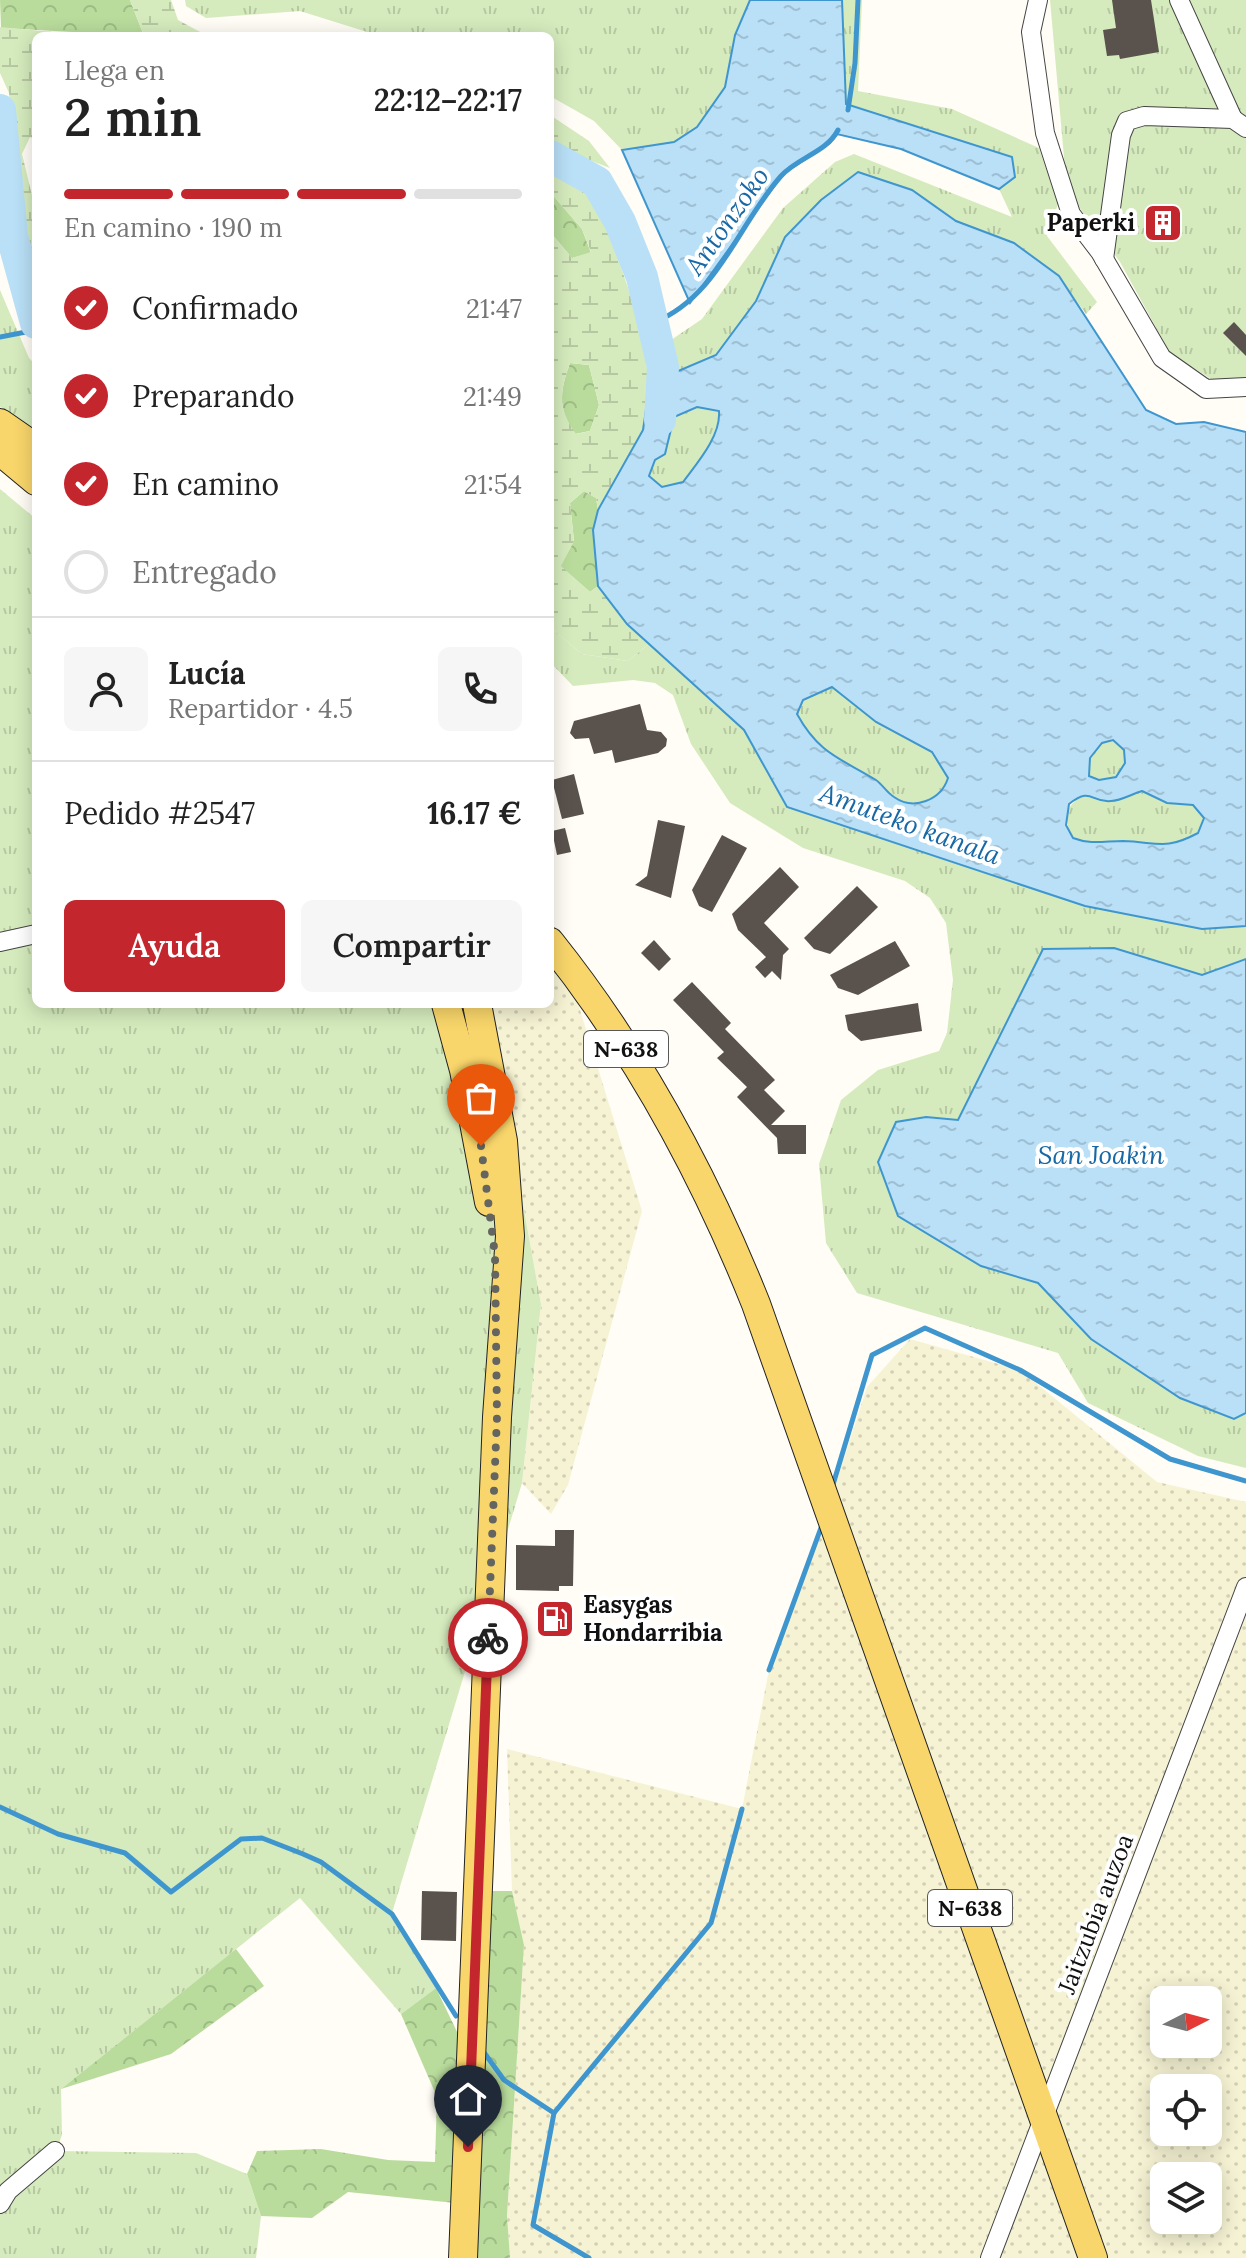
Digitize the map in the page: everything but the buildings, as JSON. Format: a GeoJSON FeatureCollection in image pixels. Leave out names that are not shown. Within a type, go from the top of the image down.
{"type":"FeatureCollection","features":[{"type":"Feature","properties":{"kind":"main road"},"geometry":{"type":"LineString","coordinates":[[0,423],[32,445]]}},
{"type":"Feature","properties":{"kind":"main road"},"geometry":{"type":"LineString","coordinates":[[0,451],[32,478]]}},
{"type":"Feature","properties":{"kind":"main road"},"geometry":{"type":"LineString","coordinates":[[0,473],[32,499]]}},
{"type":"Feature","properties":{"kind":"main road","name":"N-638"},"geometry":{"type":"LineString","coordinates":[[554,948],[650,1083],[693,1162],[756,1304],[1093,2258]]}},
{"type":"Feature","properties":{"kind":"main road"},"geometry":{"type":"LineString","coordinates":[[447,1008],[486,1171],[495,1255],[497,1417]]}},
{"type":"Feature","properties":{"kind":"main road"},"geometry":{"type":"LineString","coordinates":[[463,2258],[497,1417],[510,1236],[503,1141],[478,1008]]}},
{"type":"Feature","properties":{"kind":"street"},"geometry":{"type":"LineString","coordinates":[[1038,0],[1031,32],[1045,133],[1071,214],[1104,259],[1162,358],[1206,389],[1246,387]]}},
{"type":"Feature","properties":{"kind":"street"},"geometry":{"type":"LineString","coordinates":[[1179,0],[1239,124]]}},
{"type":"Feature","properties":{"kind":"street"},"geometry":{"type":"LineString","coordinates":[[1104,259],[1121,135],[1127,121],[1144,116],[1239,124]]}},
{"type":"Feature","properties":{"kind":"street"},"geometry":{"type":"LineString","coordinates":[[0,942],[32,935]]}},
{"type":"Feature","properties":{"kind":"street","name":"Jaitzubia auzoa"},"geometry":{"type":"LineString","coordinates":[[990,2258],[1246,1587]]}},
{"type":"Feature","properties":{"kind":"street"},"geometry":{"type":"LineString","coordinates":[[0,2204],[8,2191],[55,2151]]}},
{"type":"Feature","properties":{"kind":"shaded area"},"geometry":{"type":"Polygon","coordinates":[[[554,954],[568,971],[642,1211],[568,1485],[551,1514],[522,1483],[541,1304],[488,1008],[554,1008],[554,954]]]}},
{"type":"Feature","properties":{"kind":"shaded area"},"geometry":{"type":"Polygon","coordinates":[[[910,1339],[1020,1370],[1157,1482],[1246,1502],[1246,2258],[510,2258],[507,2216],[524,1945],[512,1891],[507,1749],[742,1809],[769,1670],[811,1561],[867,1387],[910,1339]]]}},
{"type":"Feature","properties":{"kind":"green space"},"geometry":{"type":"Polygon","coordinates":[[[0,0],[130,0],[142,32],[72,32],[1,28],[0,0]]]}},
{"type":"Feature","properties":{"kind":"green space"},"geometry":{"type":"Polygon","coordinates":[[[130,0],[171,0],[178,20],[200,32],[142,32],[130,0]]]}},
{"type":"Feature","properties":{"kind":"green space"},"geometry":{"type":"Polygon","coordinates":[[[185,0],[750,0],[735,35],[725,87],[697,127],[674,142],[622,150],[594,121],[554,98],[554,32],[367,32],[300,11],[206,18],[186,6],[185,0]]]}},
{"type":"Feature","properties":{"kind":"green space"},"geometry":{"type":"Polygon","coordinates":[[[842,0],[862,0],[858,91],[952,109],[1039,148],[1058,204],[1047,236],[1097,302],[1086,314],[1058,276],[1014,243],[956,221],[912,190],[859,172],[821,200],[785,237],[756,301],[716,355],[678,371],[671,340],[702,319],[783,208],[835,162],[854,154],[1012,217],[999,189],[1015,177],[1012,157],[846,104],[842,0]]]}},
{"type":"Feature","properties":{"kind":"green space"},"geometry":{"type":"Polygon","coordinates":[[[1050,0],[1246,0],[1246,381],[1214,381],[1170,353],[1120,262],[1067,191],[1050,0]]]}},
{"type":"Feature","properties":{"kind":"green space"},"geometry":{"type":"Polygon","coordinates":[[[0,27],[52,32],[32,32],[32,138],[22,154],[32,195],[32,262],[12,164],[9,93],[0,73],[0,27]]]}},
{"type":"Feature","properties":{"kind":"green space"},"geometry":{"type":"Polygon","coordinates":[[[554,118],[589,141],[610,168],[554,147],[554,118]]]}},
{"type":"Feature","properties":{"kind":"green space"},"geometry":{"type":"Polygon","coordinates":[[[554,176],[595,197],[636,312],[648,373],[648,402],[639,439],[598,510],[596,498],[584,491],[570,503],[574,541],[561,566],[590,592],[598,586],[627,624],[650,643],[628,661],[582,654],[554,630],[554,237],[572,258],[591,252],[582,229],[554,197],[554,176]],[[570,363],[562,399],[566,416],[576,434],[590,431],[599,405],[589,365],[570,363]]]}},
{"type":"Feature","properties":{"kind":"green space"},"geometry":{"type":"Polygon","coordinates":[[[554,197],[582,229],[591,253],[572,258],[554,237],[554,197]]]}},
{"type":"Feature","properties":{"kind":"green space"},"geometry":{"type":"Polygon","coordinates":[[[0,290],[32,361],[32,429],[0,407],[0,290]]]}},
{"type":"Feature","properties":{"kind":"green space"},"geometry":{"type":"Polygon","coordinates":[[[570,363],[589,365],[599,405],[590,431],[575,434],[565,416],[562,399],[570,363]]]}},
{"type":"Feature","properties":{"kind":"green space"},"geometry":{"type":"Polygon","coordinates":[[[697,407],[719,410],[712,438],[687,478],[679,484],[662,487],[648,476],[655,460],[665,453],[674,417],[697,407]]]}},
{"type":"Feature","properties":{"kind":"green space"},"geometry":{"type":"Polygon","coordinates":[[[0,489],[32,516],[32,1008],[488,1008],[541,1304],[522,1483],[392,1913],[436,1988],[401,2014],[300,1898],[61,2089],[62,2135],[56,2151],[196,2153],[247,2174],[261,2216],[256,2258],[0,2258],[0,489]]]}},
{"type":"Feature","properties":{"kind":"green space"},"geometry":{"type":"Polygon","coordinates":[[[584,491],[596,498],[598,510],[593,530],[598,586],[590,592],[560,566],[574,541],[570,503],[584,491]]]}},
{"type":"Feature","properties":{"kind":"green space"},"geometry":{"type":"Polygon","coordinates":[[[554,630],[582,654],[628,661],[650,643],[744,730],[787,807],[1202,929],[1246,926],[1246,959],[1202,975],[1114,948],[984,1070],[958,1121],[926,1117],[878,1162],[898,1216],[981,1266],[1038,1283],[1091,1339],[1234,1419],[1246,1413],[1246,1468],[1198,1456],[1088,1403],[1058,1353],[857,1293],[826,1243],[819,1164],[841,1100],[878,1070],[939,1051],[947,1033],[953,980],[946,923],[930,898],[905,881],[803,848],[730,803],[691,744],[673,695],[655,683],[633,680],[573,686],[554,666],[554,630]]]}},
{"type":"Feature","properties":{"kind":"green space"},"geometry":{"type":"Polygon","coordinates":[[[832,687],[876,722],[932,752],[948,778],[939,792],[918,803],[902,801],[876,780],[823,747],[797,714],[803,700],[832,687]]]}},
{"type":"Feature","properties":{"kind":"green space"},"geometry":{"type":"Polygon","coordinates":[[[1113,740],[1124,750],[1125,763],[1116,777],[1099,780],[1089,776],[1090,758],[1102,743],[1113,740]]]}},
{"type":"Feature","properties":{"kind":"green space"},"geometry":{"type":"Polygon","coordinates":[[[1142,791],[1167,803],[1193,805],[1204,818],[1198,833],[1171,846],[1086,843],[1073,838],[1067,816],[1076,800],[1091,794],[1099,799],[1142,791]]]}},
{"type":"Feature","properties":{"kind":"green space"},"geometry":{"type":"Polygon","coordinates":[[[478,1891],[512,1891],[524,1945],[507,2216],[510,2258],[463,2258],[465,2204],[348,2192],[312,2218],[261,2216],[247,2174],[257,2151],[321,2149],[388,2160],[435,2162],[437,2097],[401,2014],[436,1988],[470,2059],[478,1891]]]}},
{"type":"Feature","properties":{"kind":"green space"},"geometry":{"type":"Polygon","coordinates":[[[236,1949],[264,1986],[171,2054],[61,2089],[236,1949]]]}},
{"type":"Feature","properties":{"kind":"water"},"geometry":{"type":"Polygon","coordinates":[[[750,0],[842,0],[846,104],[1012,157],[1015,177],[999,189],[901,149],[837,134],[830,143],[783,174],[690,303],[622,150],[674,142],[697,127],[725,87],[735,35],[750,0]]]}},
{"type":"Feature","properties":{"kind":"water"},"geometry":{"type":"Polygon","coordinates":[[[858,172],[912,190],[956,221],[1014,243],[1059,276],[1146,410],[1176,424],[1204,422],[1246,432],[1246,926],[1202,929],[1085,906],[787,807],[744,730],[627,624],[598,586],[593,530],[598,510],[643,430],[650,383],[716,355],[756,301],[785,237],[821,200],[858,172]],[[697,407],[674,417],[665,454],[655,460],[649,476],[662,487],[683,482],[695,466],[716,430],[719,411],[697,407]],[[832,687],[803,700],[797,714],[822,747],[876,780],[894,797],[918,803],[933,797],[944,786],[948,778],[932,752],[876,722],[832,687]],[[1113,740],[1102,743],[1090,758],[1089,776],[1099,780],[1116,777],[1125,763],[1124,750],[1113,740]],[[1142,791],[1122,799],[1104,801],[1082,796],[1069,804],[1066,825],[1073,838],[1092,842],[1169,844],[1198,833],[1204,818],[1193,805],[1167,803],[1142,791]]]}},
{"type":"Feature","properties":{"kind":"water","name":"San Joakin"},"geometry":{"type":"Polygon","coordinates":[[[1114,948],[1202,975],[1246,959],[1246,1413],[1234,1419],[1180,1398],[1091,1339],[1038,1283],[981,1266],[898,1216],[878,1162],[896,1122],[926,1117],[958,1120],[1043,949],[1114,948]]]}},
{"type":"Feature","properties":{"kind":"waterway","name":"Antonzoko"},"geometry":{"type":"LineString","coordinates":[[848,110],[855,63],[858,0]]}},
{"type":"Feature","properties":{"kind":"waterway"},"geometry":{"type":"LineString","coordinates":[[0,110],[12,236],[32,308]]}},
{"type":"Feature","properties":{"kind":"waterway","name":"Antonzoko"},"geometry":{"type":"LineString","coordinates":[[653,323],[694,296],[725,258],[781,176],[819,150],[838,130]]}},
{"type":"Feature","properties":{"kind":"waterway","name":"Amuteko kanala"},"geometry":{"type":"LineString","coordinates":[[554,158],[597,182],[620,222],[642,277],[663,367],[660,420]]}},
{"type":"Feature","properties":{"kind":"waterway"},"geometry":{"type":"LineString","coordinates":[[0,337],[32,331]]}},
{"type":"Feature","properties":{"kind":"waterway"},"geometry":{"type":"LineString","coordinates":[[832,1488],[872,1355],[925,1328],[1020,1370],[1170,1459],[1246,1481]]}},
{"type":"Feature","properties":{"kind":"waterway"},"geometry":{"type":"LineString","coordinates":[[769,1670],[822,1525]]}},
{"type":"Feature","properties":{"kind":"waterway"},"geometry":{"type":"LineString","coordinates":[[0,1807],[58,1834],[125,1853],[171,1892],[241,1839],[262,1838],[321,1862],[392,1914],[456,2016]]}},
{"type":"Feature","properties":{"kind":"waterway"},"geometry":{"type":"LineString","coordinates":[[554,2113],[711,1923],[742,1809]]}},
{"type":"Feature","properties":{"kind":"waterway"},"geometry":{"type":"LineString","coordinates":[[483,2051],[504,2080],[554,2113],[533,2225],[589,2258]]}},
{"type":"Feature","properties":{"kind":"way so far"},"geometry":{"type":"LineString","coordinates":[[481,1146],[495,1255],[497,1417],[488,1638]]}},
{"type":"Feature","properties":{"kind":"place","name":"Paperki"},"geometry":{"type":"Point","coordinates":[1163,223]}},
{"type":"Feature","properties":{"kind":"place","name":"Easygas Hondarribia"},"geometry":{"type":"Point","coordinates":[555,1619]}},
{"type":"Feature","properties":{"kind":"route"},"geometry":{"type":"LineString","coordinates":[[468,2147],[488,1638]]}}]}
